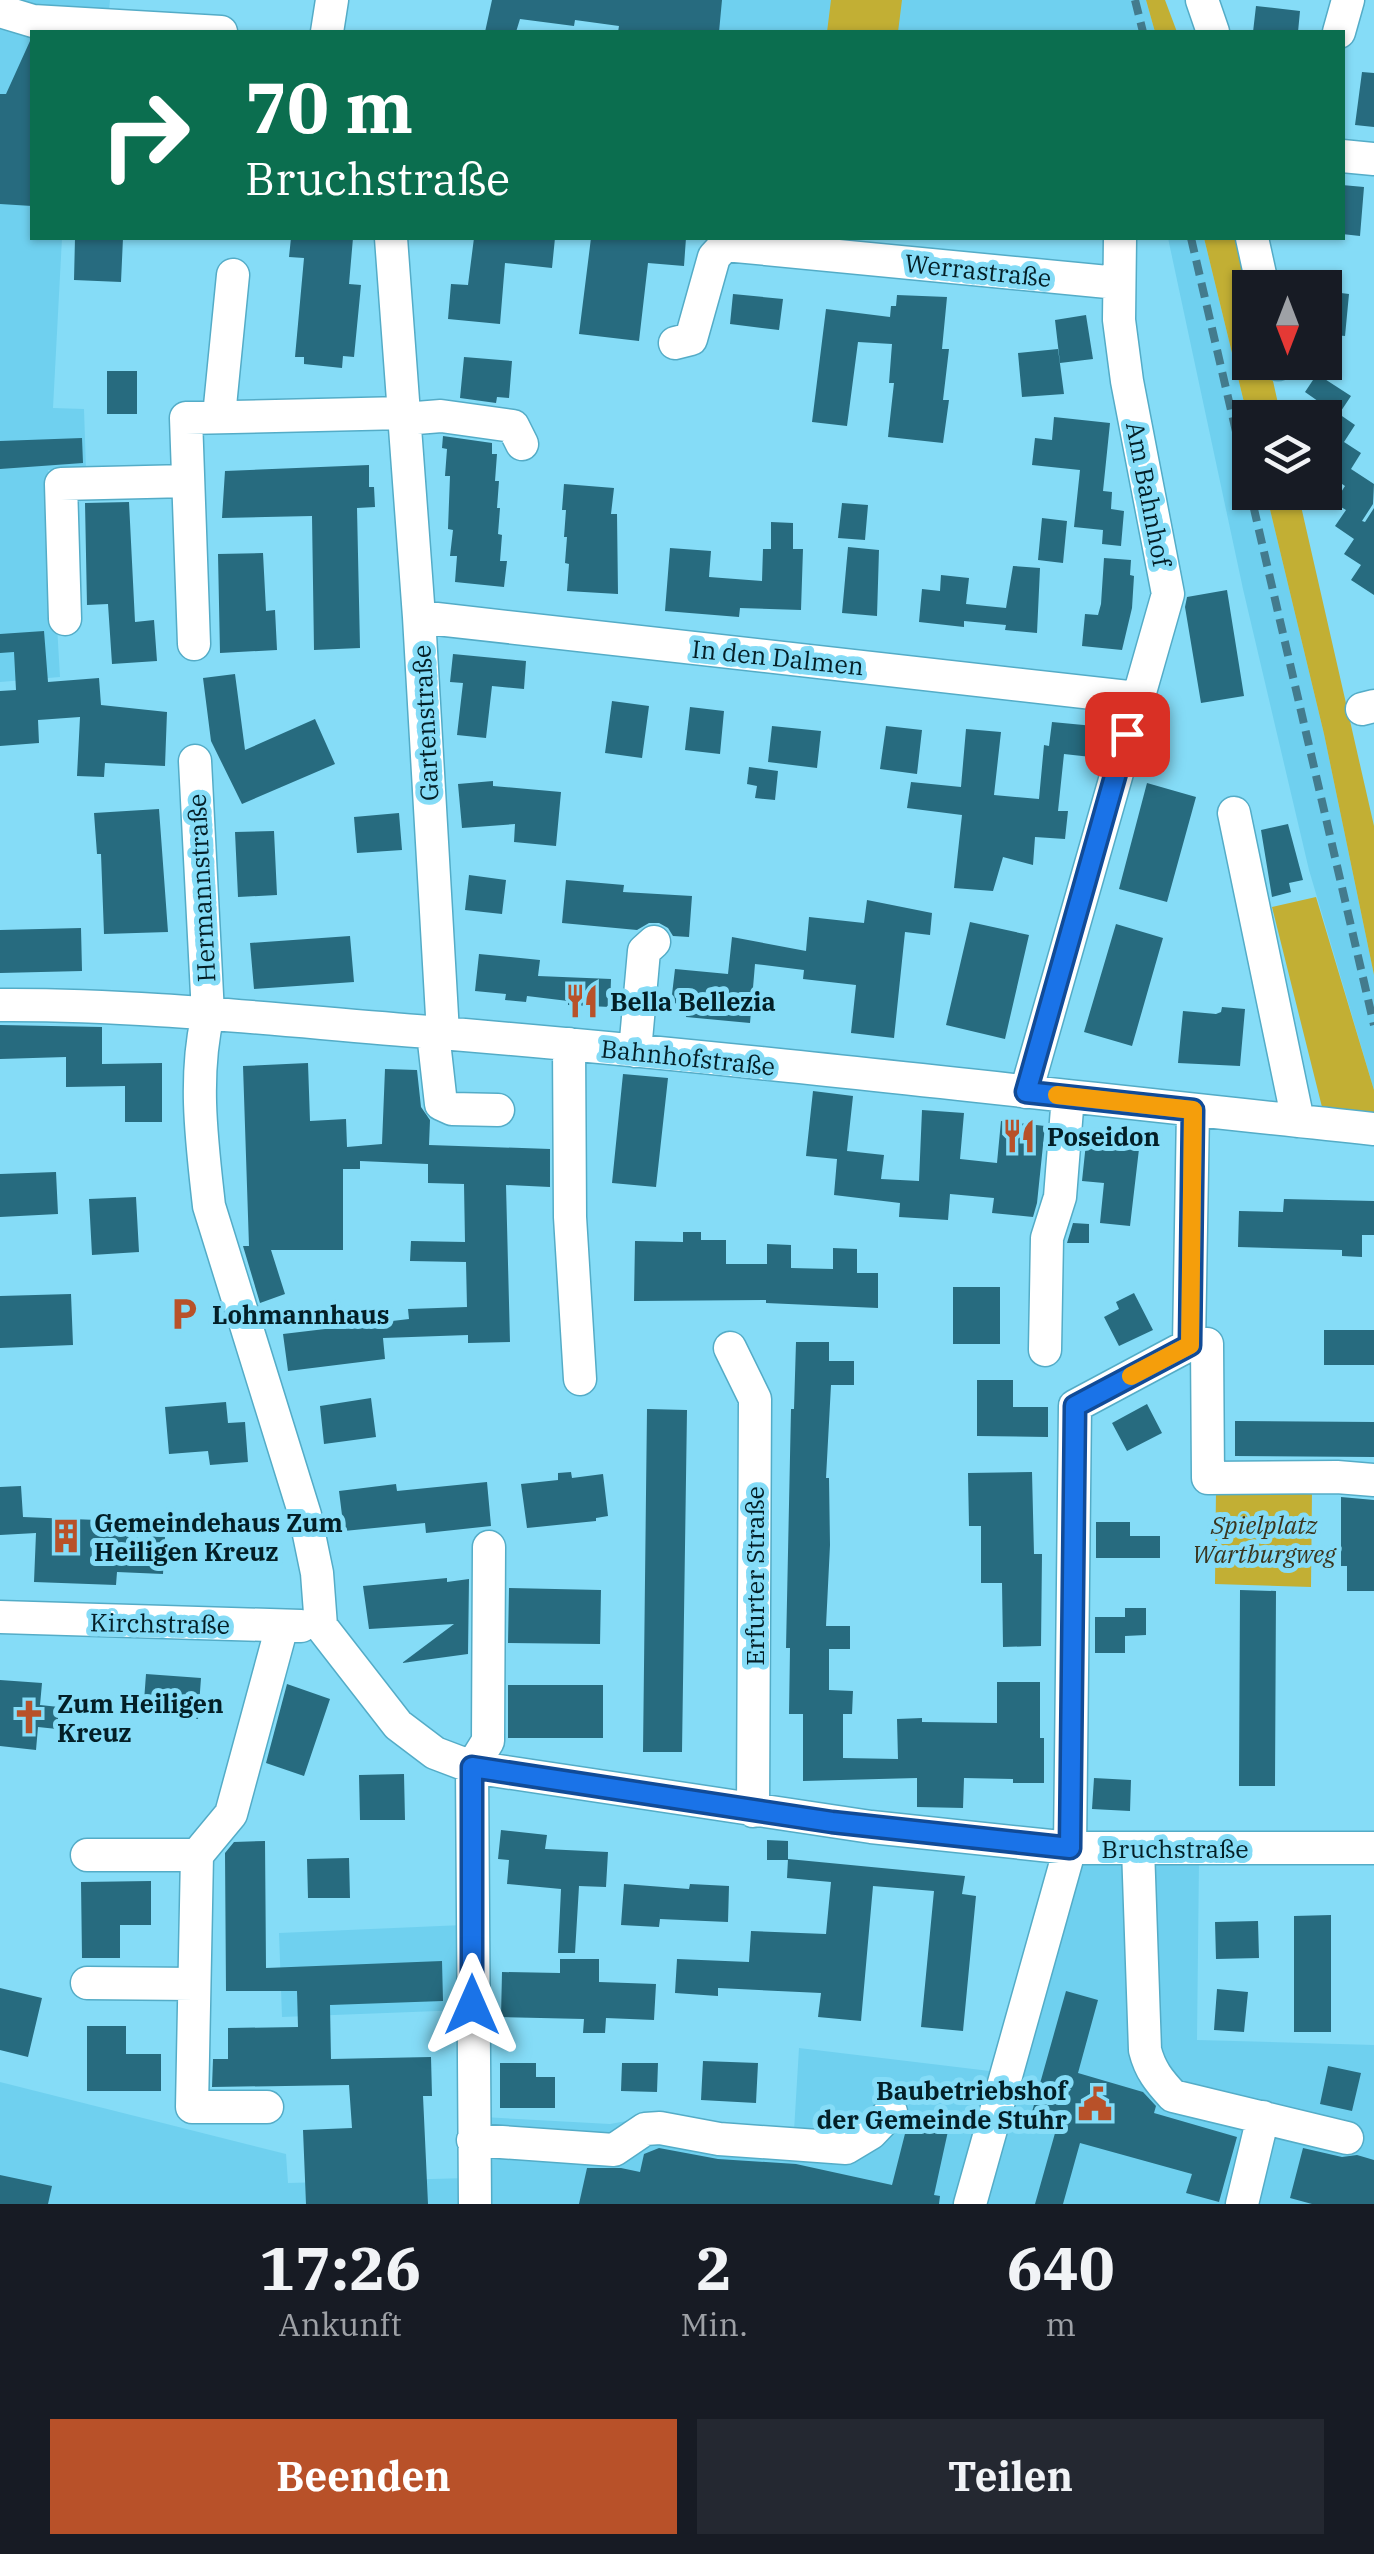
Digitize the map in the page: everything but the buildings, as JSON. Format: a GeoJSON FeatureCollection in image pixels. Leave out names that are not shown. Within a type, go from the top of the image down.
{"type":"FeatureCollection","features":[{"type":"Feature","properties":{"kind":"street"},"geometry":{"type":"LineString","coordinates":[[327,30],[332,0]]}},
{"type":"Feature","properties":{"kind":"street"},"geometry":{"type":"LineString","coordinates":[[1202,0],[1212,30]]}},
{"type":"Feature","properties":{"kind":"street"},"geometry":{"type":"LineString","coordinates":[[1340,30],[1348,0]]}},
{"type":"Feature","properties":{"kind":"street"},"geometry":{"type":"LineString","coordinates":[[4,10],[33,22],[183,30]]}},
{"type":"Feature","properties":{"kind":"street"},"geometry":{"type":"LineString","coordinates":[[1345,156],[1374,159]]}},
{"type":"Feature","properties":{"kind":"street","name":"Gartenstraße"},"geometry":{"type":"LineString","coordinates":[[390,240],[419,617],[440,1104],[452,1109],[498,1110]]}},
{"type":"Feature","properties":{"kind":"street","name":"Am Bahnhof"},"geometry":{"type":"LineString","coordinates":[[1026,1092],[1168,594],[1127,382],[1119,320],[1120,240]]}},
{"type":"Feature","properties":{"kind":"street"},"geometry":{"type":"LineString","coordinates":[[1252,240],[1259,270]]}},
{"type":"Feature","properties":{"kind":"street"},"geometry":{"type":"LineString","coordinates":[[1267,270],[1278,240]]}},
{"type":"Feature","properties":{"kind":"street"},"geometry":{"type":"LineString","coordinates":[[675,342],[691,340],[714,257],[725,241]]}},
{"type":"Feature","properties":{"kind":"street","name":"Werrastraße"},"geometry":{"type":"LineString","coordinates":[[725,241],[1118,284]]}},
{"type":"Feature","properties":{"kind":"street"},"geometry":{"type":"LineString","coordinates":[[220,416],[233,275]]}},
{"type":"Feature","properties":{"kind":"street"},"geometry":{"type":"LineString","coordinates":[[194,644],[186,418],[441,416],[513,426],[522,444]]}},
{"type":"Feature","properties":{"kind":"street"},"geometry":{"type":"LineString","coordinates":[[66,620],[61,484],[188,482]]}},
{"type":"Feature","properties":{"kind":"street","name":"In den Dalmen"},"geometry":{"type":"LineString","coordinates":[[419,617],[1137,698]]}},
{"type":"Feature","properties":{"kind":"street","name":"Hermannstraße"},"geometry":{"type":"LineString","coordinates":[[195,761],[208,1014],[200,1050],[209,1206],[305,1515],[318,1574],[321,1626]]}},
{"type":"Feature","properties":{"kind":"street"},"geometry":{"type":"LineString","coordinates":[[1234,812],[1298,1121]]}},
{"type":"Feature","properties":{"kind":"street"},"geometry":{"type":"LineString","coordinates":[[635,1050],[644,952],[654,942]]}},
{"type":"Feature","properties":{"kind":"street","name":"Bahnhofstraße"},"geometry":{"type":"LineString","coordinates":[[0,1005],[53,1004],[208,1014],[569,1044],[1374,1129]]}},
{"type":"Feature","properties":{"kind":"street"},"geometry":{"type":"LineString","coordinates":[[569,1044],[570,1216],[580,1379]]}},
{"type":"Feature","properties":{"kind":"street"},"geometry":{"type":"LineString","coordinates":[[1045,1350],[1047,1238],[1060,1197],[1068,1096]]}},
{"type":"Feature","properties":{"kind":"street"},"geometry":{"type":"LineString","coordinates":[[1190,1345],[1193,1110]]}},
{"type":"Feature","properties":{"kind":"street"},"geometry":{"type":"LineString","coordinates":[[970,2204],[1070,1848],[1075,1406],[1190,1345],[1207,1344],[1208,1478],[1374,1480]]}},
{"type":"Feature","properties":{"kind":"street","name":"Erfurter Straße"},"geometry":{"type":"LineString","coordinates":[[730,1348],[756,1398],[752,1811]]}},
{"type":"Feature","properties":{"kind":"street"},"geometry":{"type":"LineString","coordinates":[[475,2204],[473,2140],[487,1821],[472,1767],[488,1742],[489,1547]]}},
{"type":"Feature","properties":{"kind":"street","name":"Kirchstraße"},"geometry":{"type":"LineString","coordinates":[[0,1617],[321,1626]]}},
{"type":"Feature","properties":{"kind":"street"},"geometry":{"type":"LineString","coordinates":[[268,2107],[192,2107],[197,1855],[231,1814],[282,1626]]}},
{"type":"Feature","properties":{"kind":"street","name":"Bruchstraße"},"geometry":{"type":"LineString","coordinates":[[321,1626],[398,1726],[435,1753],[472,1767],[752,1811],[1070,1848],[1374,1848]]}},
{"type":"Feature","properties":{"kind":"street"},"geometry":{"type":"LineString","coordinates":[[1138,1848],[1145,2050],[1149,2066],[1173,2096],[1347,2138]]}},
{"type":"Feature","properties":{"kind":"street"},"geometry":{"type":"LineString","coordinates":[[88,1855],[197,1855]]}},
{"type":"Feature","properties":{"kind":"street"},"geometry":{"type":"LineString","coordinates":[[88,1983],[194,1984]]}},
{"type":"Feature","properties":{"kind":"street"},"geometry":{"type":"LineString","coordinates":[[473,2140],[614,2150],[645,2129],[660,2128],[719,2139],[846,2148],[892,2112]]}},
{"type":"Feature","properties":{"kind":"street"},"geometry":{"type":"LineString","coordinates":[[1242,2204],[1263,2117]]}},
{"type":"Feature","properties":{"kind":"shaded area"},"geometry":{"type":"Polygon","coordinates":[[[0,0],[110,0],[107,30],[30,30],[30,240],[62,240],[53,408],[84,409],[86,470],[48,470],[60,677],[0,682],[0,0]]]}},
{"type":"Feature","properties":{"kind":"shaded area"},"geometry":{"type":"Polygon","coordinates":[[[670,0],[1146,0],[1154,30],[668,30],[670,0]]]}},
{"type":"Feature","properties":{"kind":"shaded area"},"geometry":{"type":"Polygon","coordinates":[[[1168,240],[1204,240],[1232,353],[1232,380],[1239,380],[1243,400],[1232,400],[1232,510],[1270,510],[1324,734],[1374,975],[1374,1090],[1309,870],[1243,589],[1168,240]]]}},
{"type":"Feature","properties":{"kind":"shaded area"},"geometry":{"type":"Polygon","coordinates":[[[1199,1860],[1197,2040],[1374,2045],[1374,2204],[0,2204],[0,2082],[286,2154],[288,2183],[467,2178],[483,2117],[610,2124],[654,2116],[794,2131],[799,2048],[998,2072],[1057,1861],[1199,1860]]]}},
{"type":"Feature","properties":{"kind":"shaded area"},"geometry":{"type":"Polygon","coordinates":[[[463,1925],[464,2010],[282,2017],[279,1933],[463,1925]]]}},
{"type":"Feature","properties":{"kind":"green space"},"geometry":{"type":"Polygon","coordinates":[[[831,0],[902,0],[898,30],[827,30],[831,0]]]}},
{"type":"Feature","properties":{"kind":"green space"},"geometry":{"type":"Polygon","coordinates":[[[1146,0],[1165,0],[1176,30],[1154,30],[1146,0]]]}},
{"type":"Feature","properties":{"kind":"green space"},"geometry":{"type":"Polygon","coordinates":[[[1204,240],[1241,240],[1247,270],[1232,270],[1232,353],[1204,240]]]}},
{"type":"Feature","properties":{"kind":"green space"},"geometry":{"type":"Polygon","coordinates":[[[1239,380],[1273,380],[1277,400],[1243,400],[1239,380]]]}},
{"type":"Feature","properties":{"kind":"green space"},"geometry":{"type":"Polygon","coordinates":[[[1270,510],[1302,510],[1374,826],[1374,975],[1324,734],[1270,510]]]}},
{"type":"Feature","properties":{"kind":"green space"},"geometry":{"type":"Polygon","coordinates":[[[1316,897],[1374,1090],[1374,1113],[1322,1107],[1272,907],[1316,897]]]}},
{"type":"Feature","properties":{"kind":"green space","name":"Spielplatz Wartburgweg"},"geometry":{"type":"Polygon","coordinates":[[[1216,1490],[1312,1491],[1311,1587],[1215,1584],[1216,1490]]]}},
{"type":"Feature","properties":{"kind":"railway"},"geometry":{"type":"LineString","coordinates":[[1135,0],[1142,30]]}},
{"type":"Feature","properties":{"kind":"railway"},"geometry":{"type":"LineString","coordinates":[[1191,240],[1374,1025]]}},
{"type":"Feature","properties":{"kind":"slow traffic"},"geometry":{"type":"LineString","coordinates":[[1057,1095],[1193,1110],[1190,1345],[1131,1376]]}},
{"type":"Feature","properties":{"kind":"place","name":"Bella Bellezia"},"geometry":{"type":"Point","coordinates":[582,1001]}},
{"type":"Feature","properties":{"kind":"place","name":"Poseidon"},"geometry":{"type":"Point","coordinates":[1019,1136]}},
{"type":"Feature","properties":{"kind":"place","name":"Lohmannhaus"},"geometry":{"type":"Point","coordinates":[184,1314]}},
{"type":"Feature","properties":{"kind":"place","name":"Gemeindehaus Zum Heiligen Kreuz"},"geometry":{"type":"Point","coordinates":[66,1536]}},
{"type":"Feature","properties":{"kind":"place","name":"Zum Heiligen Kreuz"},"geometry":{"type":"Point","coordinates":[29,1717]}},
{"type":"Feature","properties":{"kind":"place","name":"Baubetriebshof der Gemeinde Stuhr"},"geometry":{"type":"Point","coordinates":[1095,2104]}},
{"type":"Feature","properties":{"kind":"route"},"geometry":{"type":"LineString","coordinates":[[472,2005],[472,1767],[832,1822],[1070,1848],[1075,1406],[1190,1345],[1193,1110],[1026,1092],[1127,734]]}}]}
